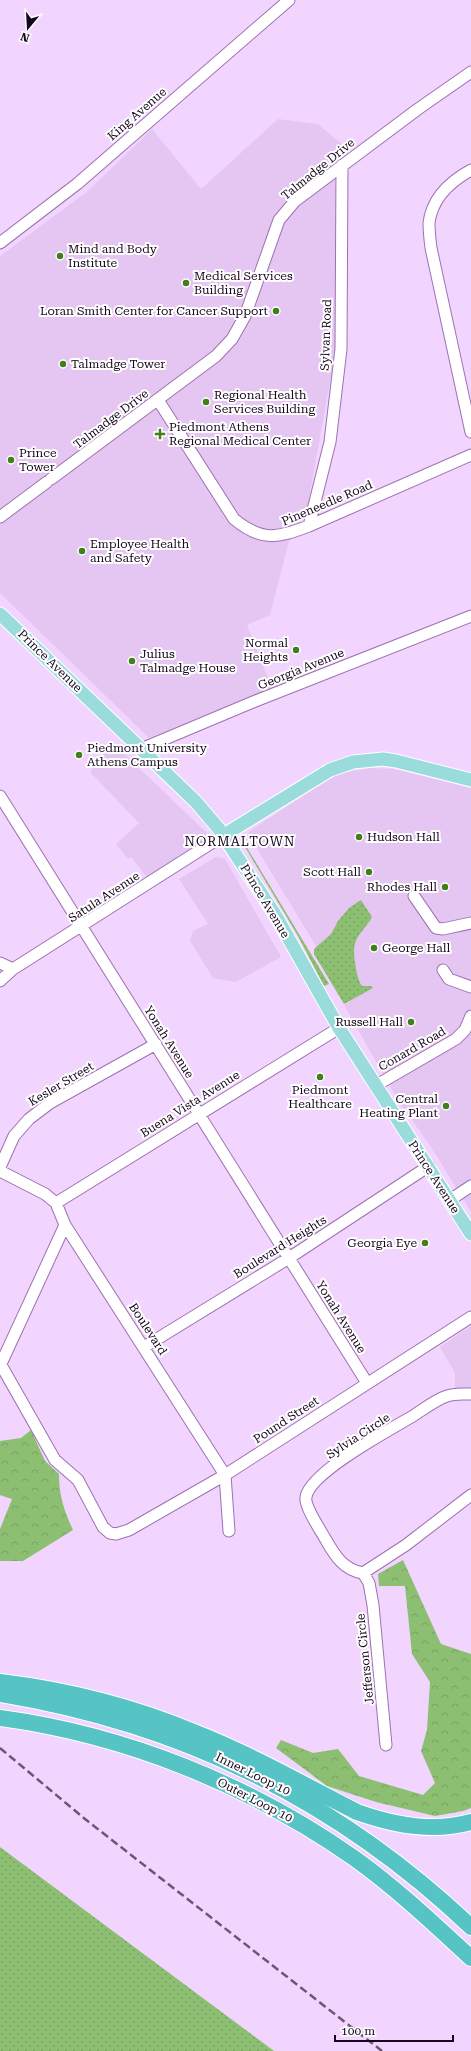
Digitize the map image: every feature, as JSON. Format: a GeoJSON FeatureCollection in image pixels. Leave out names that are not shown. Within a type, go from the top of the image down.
{"type":"FeatureCollection","features":[{"type":"Feature","properties":{"kind":"highway"},"geometry":{"type":"LineString","coordinates":[[0,1682],[92,1699],[163,1720],[230,1747],[357,1812],[374,1818],[392,1823],[428,1827],[448,1826],[471,1822]]}},
{"type":"Feature","properties":{"kind":"highway","name":"Inner Loop 10"},"geometry":{"type":"LineString","coordinates":[[0,1694],[61,1706],[128,1723],[200,1748],[254,1773],[297,1796],[366,1839],[421,1883],[471,1927]]}},
{"type":"Feature","properties":{"kind":"highway","name":"Outer Loop 10"},"geometry":{"type":"LineString","coordinates":[[5,1719],[70,1731],[125,1746],[191,1770],[264,1804],[310,1830],[360,1863],[413,1905],[471,1958]]}},
{"type":"Feature","properties":{"kind":"main road","name":"Prince Avenue"},"geometry":{"type":"LineString","coordinates":[[0,614],[196,802],[224,835],[276,916],[339,1028],[375,1086],[429,1166],[471,1234]]}},
{"type":"Feature","properties":{"kind":"main road"},"geometry":{"type":"LineString","coordinates":[[224,835],[330,770],[353,762],[383,759],[471,780]]}},
{"type":"Feature","properties":{"kind":"street","name":"King Avenue"},"geometry":{"type":"LineString","coordinates":[[0,243],[77,184],[285,1]]}},
{"type":"Feature","properties":{"kind":"street","name":"Talmadge Drive"},"geometry":{"type":"LineString","coordinates":[[0,517],[216,356],[232,338],[245,316],[279,220],[295,202],[342,165],[471,72]]}},
{"type":"Feature","properties":{"kind":"street","name":"Sylvan Road"},"geometry":{"type":"LineString","coordinates":[[309,526],[330,442],[341,349],[342,165]]}},
{"type":"Feature","properties":{"kind":"street"},"geometry":{"type":"LineString","coordinates":[[471,170],[447,186],[436,201],[429,222],[431,248],[471,432]]}},
{"type":"Feature","properties":{"kind":"street","name":"Pineneedle Road"},"geometry":{"type":"LineString","coordinates":[[158,400],[234,519],[254,532],[268,536],[283,536],[309,526],[471,455]]}},
{"type":"Feature","properties":{"kind":"street","name":"Georgia Avenue"},"geometry":{"type":"LineString","coordinates":[[142,749],[239,708],[471,616]]}},
{"type":"Feature","properties":{"kind":"street","name":"Yonah Avenue"},"geometry":{"type":"LineString","coordinates":[[0,796],[367,1383]]}},
{"type":"Feature","properties":{"kind":"street","name":"Satula Avenue"},"geometry":{"type":"LineString","coordinates":[[0,981],[13,969],[82,927],[224,835]]}},
{"type":"Feature","properties":{"kind":"street"},"geometry":{"type":"LineString","coordinates":[[414,896],[436,928],[443,929],[471,923]]}},
{"type":"Feature","properties":{"kind":"street"},"geometry":{"type":"LineString","coordinates":[[0,962],[13,969]]}},
{"type":"Feature","properties":{"kind":"street"},"geometry":{"type":"LineString","coordinates":[[443,970],[449,979],[471,987]]}},
{"type":"Feature","properties":{"kind":"street","name":"Conard Road"},"geometry":{"type":"LineString","coordinates":[[375,1086],[451,1043],[462,1035],[471,1016]]}},
{"type":"Feature","properties":{"kind":"street","name":"Buena Vista Avenue"},"geometry":{"type":"LineString","coordinates":[[56,1203],[339,1028]]}},
{"type":"Feature","properties":{"kind":"street","name":"Kesler Street"},"geometry":{"type":"LineString","coordinates":[[0,1167],[14,1136],[29,1119],[50,1103],[156,1044]]}},
{"type":"Feature","properties":{"kind":"street","name":"Boulevard Heights"},"geometry":{"type":"LineString","coordinates":[[144,1347],[289,1258],[429,1166]]}},
{"type":"Feature","properties":{"kind":"street"},"geometry":{"type":"LineString","coordinates":[[0,1172],[45,1194],[56,1203]]}},
{"type":"Feature","properties":{"kind":"street"},"geometry":{"type":"LineString","coordinates":[[450,1200],[471,1186]]}},
{"type":"Feature","properties":{"kind":"street","name":"Boulevard"},"geometry":{"type":"LineString","coordinates":[[56,1203],[65,1225],[225,1474],[229,1531]]}},
{"type":"Feature","properties":{"kind":"street"},"geometry":{"type":"LineString","coordinates":[[1,1361],[65,1225]]}},
{"type":"Feature","properties":{"kind":"street","name":"Pound Street"},"geometry":{"type":"LineString","coordinates":[[1,1361],[55,1460],[78,1480],[103,1527],[110,1533],[116,1534],[129,1530],[225,1474],[471,1317]]}},
{"type":"Feature","properties":{"kind":"street","name":"Sylvia Circle"},"geometry":{"type":"LineString","coordinates":[[363,1573],[355,1572],[342,1564],[332,1551],[306,1503],[308,1490],[313,1483],[352,1452],[442,1398],[456,1394],[471,1394]]}},
{"type":"Feature","properties":{"kind":"street"},"geometry":{"type":"LineString","coordinates":[[363,1573],[406,1545],[471,1495]]}},
{"type":"Feature","properties":{"kind":"street","name":"Jefferson Circle"},"geometry":{"type":"LineString","coordinates":[[363,1573],[369,1583],[373,1605],[386,1745]]}},
{"type":"Feature","properties":{"kind":"shaded area","name":"Piedmont Athens Regional Medical Center"},"geometry":{"type":"Polygon","coordinates":[[[278,119],[318,124],[343,145],[335,163],[336,348],[305,521],[289,541],[270,615],[247,625],[273,690],[149,738],[0,593],[0,256],[88,191],[152,129],[201,189],[278,119]]]}},
{"type":"Feature","properties":{"kind":"shaded area"},"geometry":{"type":"Polygon","coordinates":[[[113,743],[207,833],[199,849],[149,880],[131,857],[128,859],[116,844],[139,823],[90,772],[113,743]]]}},
{"type":"Feature","properties":{"kind":"shaded area"},"geometry":{"type":"Polygon","coordinates":[[[371,768],[394,769],[471,788],[471,1212],[431,1147],[399,1102],[344,1005],[350,1002],[248,834],[251,830],[332,777],[352,771],[371,768]]]}},
{"type":"Feature","properties":{"kind":"shaded area"},"geometry":{"type":"Polygon","coordinates":[[[216,857],[225,859],[281,957],[236,982],[213,978],[190,941],[193,931],[208,924],[179,879],[216,857]]]}},
{"type":"Feature","properties":{"kind":"shaded area"},"geometry":{"type":"Polygon","coordinates":[[[471,1326],[471,1390],[455,1388],[455,1373],[440,1347],[471,1326]]]}},
{"type":"Feature","properties":{"kind":"green space"},"geometry":{"type":"Polygon","coordinates":[[[246,846],[329,984],[324,986],[298,936],[245,847],[246,846]]]}},
{"type":"Feature","properties":{"kind":"green space"},"geometry":{"type":"Polygon","coordinates":[[[361,900],[372,917],[356,940],[354,948],[355,959],[360,983],[362,986],[371,986],[373,988],[344,1004],[314,954],[314,949],[331,934],[338,921],[349,908],[361,900]]]}},
{"type":"Feature","properties":{"kind":"green space"},"geometry":{"type":"Polygon","coordinates":[[[31,1430],[45,1461],[59,1474],[63,1503],[73,1530],[23,1561],[0,1561],[0,1529],[12,1499],[0,1495],[0,1441],[21,1438],[31,1430]]]}},
{"type":"Feature","properties":{"kind":"green space"},"geometry":{"type":"Polygon","coordinates":[[[403,1560],[441,1644],[471,1654],[471,1808],[463,1811],[435,1816],[376,1802],[327,1786],[276,1748],[281,1740],[313,1753],[338,1749],[359,1776],[423,1795],[435,1783],[421,1751],[427,1730],[430,1682],[412,1654],[405,1586],[379,1586],[378,1574],[403,1560]]]}},
{"type":"Feature","properties":{"kind":"green space"},"geometry":{"type":"Polygon","coordinates":[[[0,1847],[274,2051],[0,2051],[0,1847]]]}},
{"type":"Feature","properties":{"kind":"railway"},"geometry":{"type":"LineString","coordinates":[[0,1748],[85,1819],[382,2051]]}},
{"type":"Feature","properties":{"kind":"place","name":"Mind and Body Institute"},"geometry":{"type":"Point","coordinates":[60,256]}},
{"type":"Feature","properties":{"kind":"place","name":"Medical Services Building"},"geometry":{"type":"Point","coordinates":[186,283]}},
{"type":"Feature","properties":{"kind":"place","name":"Loran Smith Center for Cancer Support"},"geometry":{"type":"Point","coordinates":[276,311]}},
{"type":"Feature","properties":{"kind":"place","name":"Talmadge Tower"},"geometry":{"type":"Point","coordinates":[63,364]}},
{"type":"Feature","properties":{"kind":"place","name":"Regional Health Services Building"},"geometry":{"type":"Point","coordinates":[206,402]}},
{"type":"Feature","properties":{"kind":"place","name":"Piedmont Athens Regional Medical Center"},"geometry":{"type":"Point","coordinates":[160,434]}},
{"type":"Feature","properties":{"kind":"place","name":"Prince Tower"},"geometry":{"type":"Point","coordinates":[11,460]}},
{"type":"Feature","properties":{"kind":"place","name":"Employee Health and Safety"},"geometry":{"type":"Point","coordinates":[82,551]}},
{"type":"Feature","properties":{"kind":"place","name":"Normal Heights"},"geometry":{"type":"Point","coordinates":[296,650]}},
{"type":"Feature","properties":{"kind":"place","name":"Julius Talmadge House"},"geometry":{"type":"Point","coordinates":[132,661]}},
{"type":"Feature","properties":{"kind":"place","name":"Piedmont University Athens Campus"},"geometry":{"type":"Point","coordinates":[79,755]}},
{"type":"Feature","properties":{"kind":"place","name":"Hudson Hall"},"geometry":{"type":"Point","coordinates":[359,837]}},
{"type":"Feature","properties":{"kind":"place","name":"Scott Hall"},"geometry":{"type":"Point","coordinates":[369,872]}},
{"type":"Feature","properties":{"kind":"place","name":"Rhodes Hall"},"geometry":{"type":"Point","coordinates":[445,887]}},
{"type":"Feature","properties":{"kind":"place","name":"George Hall"},"geometry":{"type":"Point","coordinates":[374,948]}},
{"type":"Feature","properties":{"kind":"place","name":"Russell Hall"},"geometry":{"type":"Point","coordinates":[411,1022]}},
{"type":"Feature","properties":{"kind":"place","name":"Piedmont Healthcare"},"geometry":{"type":"Point","coordinates":[320,1077]}},
{"type":"Feature","properties":{"kind":"place","name":"Central Heating Plant"},"geometry":{"type":"Point","coordinates":[446,1106]}},
{"type":"Feature","properties":{"kind":"place","name":"Georgia Eye"},"geometry":{"type":"Point","coordinates":[425,1243]}},
{"type":"Feature","properties":{"kind":"district","name":"NORMALTOWN"},"geometry":{"type":"Point","coordinates":[240,841]}}]}
